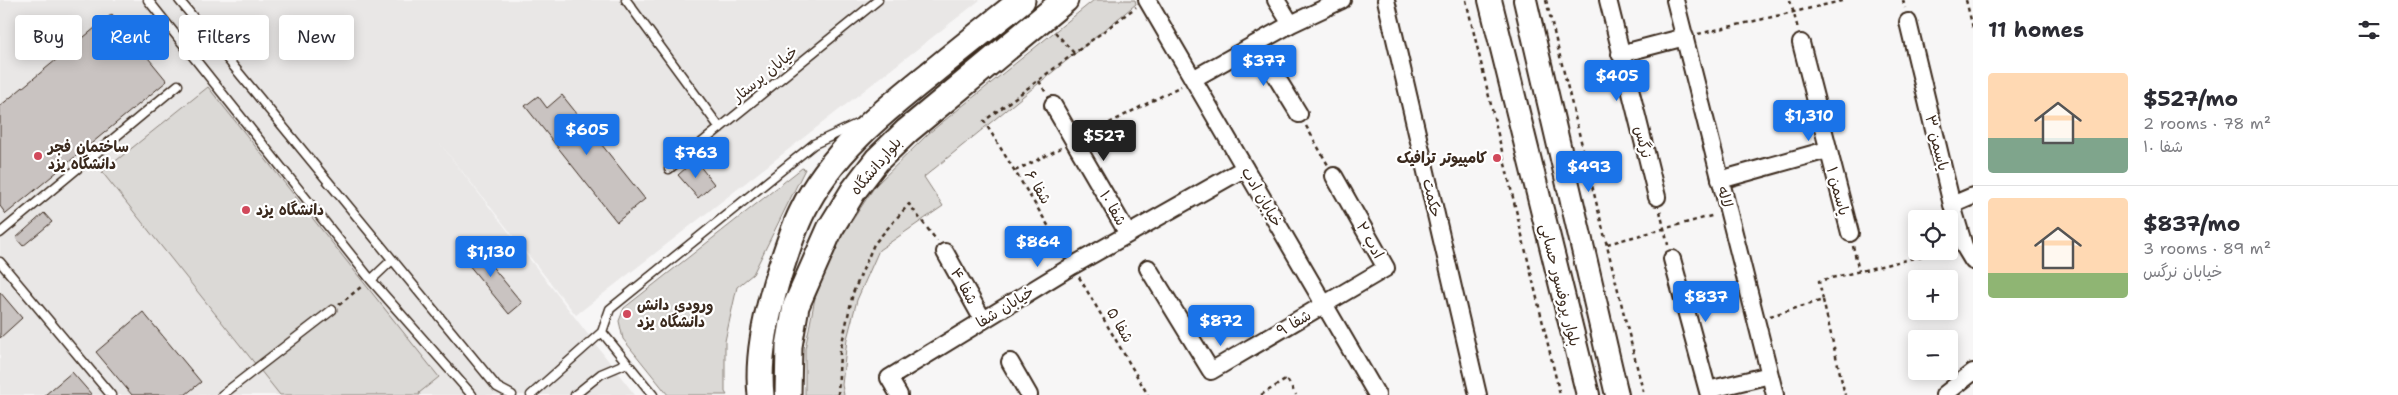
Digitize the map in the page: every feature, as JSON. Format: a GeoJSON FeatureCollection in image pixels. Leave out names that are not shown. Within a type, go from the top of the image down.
{"type":"FeatureCollection","features":[{"type":"Feature","properties":{"kind":"main road","name":"بلواردانشگاه"},"geometry":{"type":"LineString","coordinates":[[760,395],[761,353],[770,304],[785,254],[802,211],[825,174],[848,146],[884,111],[1022,0]]}},
{"type":"Feature","properties":{"kind":"main road","name":"بلواردانشگاه"},"geometry":{"type":"LineString","coordinates":[[788,395],[789,346],[796,306],[830,229],[854,190],[877,160],[907,131],[1065,0]]}},
{"type":"Feature","properties":{"kind":"main road","name":"بلوار پروفسور حسابی"},"geometry":{"type":"LineString","coordinates":[[1490,0],[1588,395]]}},
{"type":"Feature","properties":{"kind":"main road","name":"بلوار پروفسور حسابی"},"geometry":{"type":"LineString","coordinates":[[1524,0],[1617,395]]}},
{"type":"Feature","properties":{"kind":"street"},"geometry":{"type":"LineString","coordinates":[[1276,0],[1291,24]]}},
{"type":"Feature","properties":{"kind":"street"},"geometry":{"type":"LineString","coordinates":[[1193,79],[1291,24],[1342,0]]}},
{"type":"Feature","properties":{"kind":"street","name":"حکمت"},"geometry":{"type":"LineString","coordinates":[[1386,0],[1478,395]]}},
{"type":"Feature","properties":{"kind":"street","name":"نرگس"},"geometry":{"type":"LineString","coordinates":[[1608,0],[1657,197]]}},
{"type":"Feature","properties":{"kind":"street","name":"لاله"},"geometry":{"type":"LineString","coordinates":[[1675,0],[1775,395]]}},
{"type":"Feature","properties":{"kind":"street","name":"خیابان ادب"},"geometry":{"type":"LineString","coordinates":[[1142,3],[1193,79],[1377,395]]}},
{"type":"Feature","properties":{"kind":"street","name":"یاسمن ۳"},"geometry":{"type":"LineString","coordinates":[[1908,22],[1952,206],[1964,246],[1973,261]]}},
{"type":"Feature","properties":{"kind":"street"},"geometry":{"type":"LineString","coordinates":[[1620,54],[1685,37]]}},
{"type":"Feature","properties":{"kind":"street","name":"یاسمن ۱"},"geometry":{"type":"LineString","coordinates":[[1802,43],[1827,150],[1850,233]]}},
{"type":"Feature","properties":{"kind":"street"},"geometry":{"type":"LineString","coordinates":[[1256,44],[1299,114]]}},
{"type":"Feature","properties":{"kind":"street","name":"شفا ۱۰"},"geometry":{"type":"LineString","coordinates":[[1054,105],[1128,234]]}},
{"type":"Feature","properties":{"kind":"street","name":"یاسمن ۱"},"geometry":{"type":"LineString","coordinates":[[1720,180],[1827,150]]}},
{"type":"Feature","properties":{"kind":"street","name":"خیابان شفا"},"geometry":{"type":"LineString","coordinates":[[899,395],[889,378],[1072,266],[1245,168]]}},
{"type":"Feature","properties":{"kind":"street","name":"ادب ۲"},"geometry":{"type":"LineString","coordinates":[[1324,305],[1386,268],[1334,176]]}},
{"type":"Feature","properties":{"kind":"street"},"geometry":{"type":"LineString","coordinates":[[1952,206],[1973,196]]}},
{"type":"Feature","properties":{"kind":"street","name":"شفا ۴"},"geometry":{"type":"LineString","coordinates":[[945,252],[984,320]]}},
{"type":"Feature","properties":{"kind":"street"},"geometry":{"type":"LineString","coordinates":[[1672,259],[1709,393],[1770,375]]}},
{"type":"Feature","properties":{"kind":"street","name":"شفا ۹"},"geometry":{"type":"LineString","coordinates":[[1148,268],[1211,371],[1324,305]]}},
{"type":"Feature","properties":{"kind":"street"},"geometry":{"type":"LineString","coordinates":[[1010,362],[1028,395]]}},
{"type":"Feature","properties":{"kind":"street"},"geometry":{"type":"LineString","coordinates":[[1944,395],[1973,372]]}},
{"type":"Feature","properties":{"kind":"lane"},"geometry":{"type":"LineString","coordinates":[[148,0],[370,280],[472,395]]}},
{"type":"Feature","properties":{"kind":"lane"},"geometry":{"type":"LineString","coordinates":[[179,0],[497,387],[512,395]]}},
{"type":"Feature","properties":{"kind":"lane"},"geometry":{"type":"LineString","coordinates":[[626,0],[720,128]]}},
{"type":"Feature","properties":{"kind":"lane","name":"خیابان پرستار"},"geometry":{"type":"LineString","coordinates":[[669,169],[878,0]]}},
{"type":"Feature","properties":{"kind":"lane"},"geometry":{"type":"LineString","coordinates":[[0,232],[178,85]]}},
{"type":"Feature","properties":{"kind":"lane"},"geometry":{"type":"LineString","coordinates":[[531,395],[602,332],[610,309],[814,144],[884,111]]}},
{"type":"Feature","properties":{"kind":"lane"},"geometry":{"type":"LineString","coordinates":[[370,280],[392,260]]}},
{"type":"Feature","properties":{"kind":"lane"},"geometry":{"type":"LineString","coordinates":[[0,262],[111,395]]}},
{"type":"Feature","properties":{"kind":"lane"},"geometry":{"type":"LineString","coordinates":[[222,395],[332,310]]}},
{"type":"Feature","properties":{"kind":"lane"},"geometry":{"type":"LineString","coordinates":[[602,332],[653,395]]}},
{"type":"Feature","properties":{"kind":"lane"},"geometry":{"type":"LineString","coordinates":[[575,395],[601,374],[627,362]]}},
{"type":"Feature","properties":{"kind":"path"},"geometry":{"type":"LineString","coordinates":[[1466,0],[1560,395]]}},
{"type":"Feature","properties":{"kind":"path"},"geometry":{"type":"LineString","coordinates":[[1546,0],[1644,394],[1634,395]]}},
{"type":"Feature","properties":{"kind":"path"},"geometry":{"type":"LineString","coordinates":[[1790,0],[1802,43]]}},
{"type":"Feature","properties":{"kind":"path"},"geometry":{"type":"LineString","coordinates":[[1685,37],[1846,0]]}},
{"type":"Feature","properties":{"kind":"path"},"geometry":{"type":"LineString","coordinates":[[1966,0],[1973,28]]}},
{"type":"Feature","properties":{"kind":"path"},"geometry":{"type":"LineString","coordinates":[[1042,18],[1074,53],[1142,3]]}},
{"type":"Feature","properties":{"kind":"path","name":"شفا ۶"},"geometry":{"type":"LineString","coordinates":[[1072,266],[984,121],[1074,53]]}},
{"type":"Feature","properties":{"kind":"path"},"geometry":{"type":"LineString","coordinates":[[1015,171],[1193,79]]}},
{"type":"Feature","properties":{"kind":"path"},"geometry":{"type":"LineString","coordinates":[[1299,114],[1334,176]]}},
{"type":"Feature","properties":{"kind":"path"},"geometry":{"type":"LineString","coordinates":[[1657,197],[1672,259]]}},
{"type":"Feature","properties":{"kind":"path"},"geometry":{"type":"LineString","coordinates":[[838,395],[840,352],[852,293],[874,244],[909,204],[945,252]]}},
{"type":"Feature","properties":{"kind":"path"},"geometry":{"type":"LineString","coordinates":[[1607,244],[1665,230],[1729,211]]}},
{"type":"Feature","properties":{"kind":"path"},"geometry":{"type":"LineString","coordinates":[[1850,233],[1859,271]]}},
{"type":"Feature","properties":{"kind":"path"},"geometry":{"type":"LineString","coordinates":[[1845,395],[1819,281],[1908,259]]}},
{"type":"Feature","properties":{"kind":"path","name":"شفا ۵"},"geometry":{"type":"LineString","coordinates":[[1072,266],[1148,395]]}},
{"type":"Feature","properties":{"kind":"path"},"geometry":{"type":"LineString","coordinates":[[332,310],[370,280]]}},
{"type":"Feature","properties":{"kind":"path"},"geometry":{"type":"LineString","coordinates":[[1757,320],[1823,300]]}},
{"type":"Feature","properties":{"kind":"path"},"geometry":{"type":"LineString","coordinates":[[1261,395],[1287,379],[1296,395]]}},
{"type":"Feature","properties":{"kind":"shaded area","name":"دانشگاه یزد"},"geometry":{"type":"Polygon","coordinates":[[[0,0],[980,0],[576,315],[438,141],[635,395],[0,395],[0,0]]]}},
{"type":"Feature","properties":{"kind":"shaded area"},"geometry":{"type":"Polygon","coordinates":[[[1094,0],[1135,0],[1136,4],[924,177],[943,206],[879,250],[857,300],[847,339],[842,385],[844,395],[805,395],[805,349],[815,298],[836,245],[875,186],[929,133],[1094,0]]]}},
{"type":"Feature","properties":{"kind":"shaded area"},"geometry":{"type":"Polygon","coordinates":[[[208,87],[439,377],[419,393],[420,395],[280,395],[102,172],[208,87]]]}},
{"type":"Feature","properties":{"kind":"shaded area"},"geometry":{"type":"Polygon","coordinates":[[[802,168],[805,169],[753,274],[737,287],[725,341],[725,392],[727,395],[668,395],[623,339],[619,321],[624,308],[802,168]]]}},
{"type":"Feature","properties":{"kind":"building","name":"ساختمان فجر دانشگاه یزد"},"geometry":{"type":"Polygon","coordinates":[[[92,30],[92,60],[150,60],[167,81],[6,214],[0,206],[0,106],[56,60],[82,60],[82,39],[92,30]]]}},
{"type":"Feature","properties":{"kind":"building"},"geometry":{"type":"Polygon","coordinates":[[[562,95],[645,199],[617,222],[525,106],[538,96],[547,108],[562,95]]]}},
{"type":"Feature","properties":{"kind":"building"},"geometry":{"type":"Polygon","coordinates":[[[695,160],[714,184],[698,198],[678,175],[695,160]]]}},
{"type":"Feature","properties":{"kind":"building"},"geometry":{"type":"Polygon","coordinates":[[[44,213],[52,222],[23,246],[16,238],[44,213]]]}},
{"type":"Feature","properties":{"kind":"building"},"geometry":{"type":"Polygon","coordinates":[[[472,242],[522,303],[509,314],[459,253],[472,242]]]}},
{"type":"Feature","properties":{"kind":"building"},"geometry":{"type":"Polygon","coordinates":[[[0,292],[22,318],[0,338],[0,292]]]}},
{"type":"Feature","properties":{"kind":"building"},"geometry":{"type":"Polygon","coordinates":[[[143,312],[201,382],[185,395],[132,395],[96,352],[143,312]]]}},
{"type":"Feature","properties":{"kind":"building"},"geometry":{"type":"Polygon","coordinates":[[[72,372],[92,395],[45,395],[72,372]]]}},
{"type":"Feature","properties":{"kind":"place","name":"ساختمان فجر دانشگاه یزد"},"geometry":{"type":"Point","coordinates":[38,156]}},
{"type":"Feature","properties":{"kind":"place","name":"کامپیوتر ترافیک"},"geometry":{"type":"Point","coordinates":[1497,158]}},
{"type":"Feature","properties":{"kind":"place","name":"دانشگاه یزد"},"geometry":{"type":"Point","coordinates":[246,210]}},
{"type":"Feature","properties":{"kind":"place","name":"ورودی دانش دانشگاه یزد"},"geometry":{"type":"Point","coordinates":[627,314]}}]}
